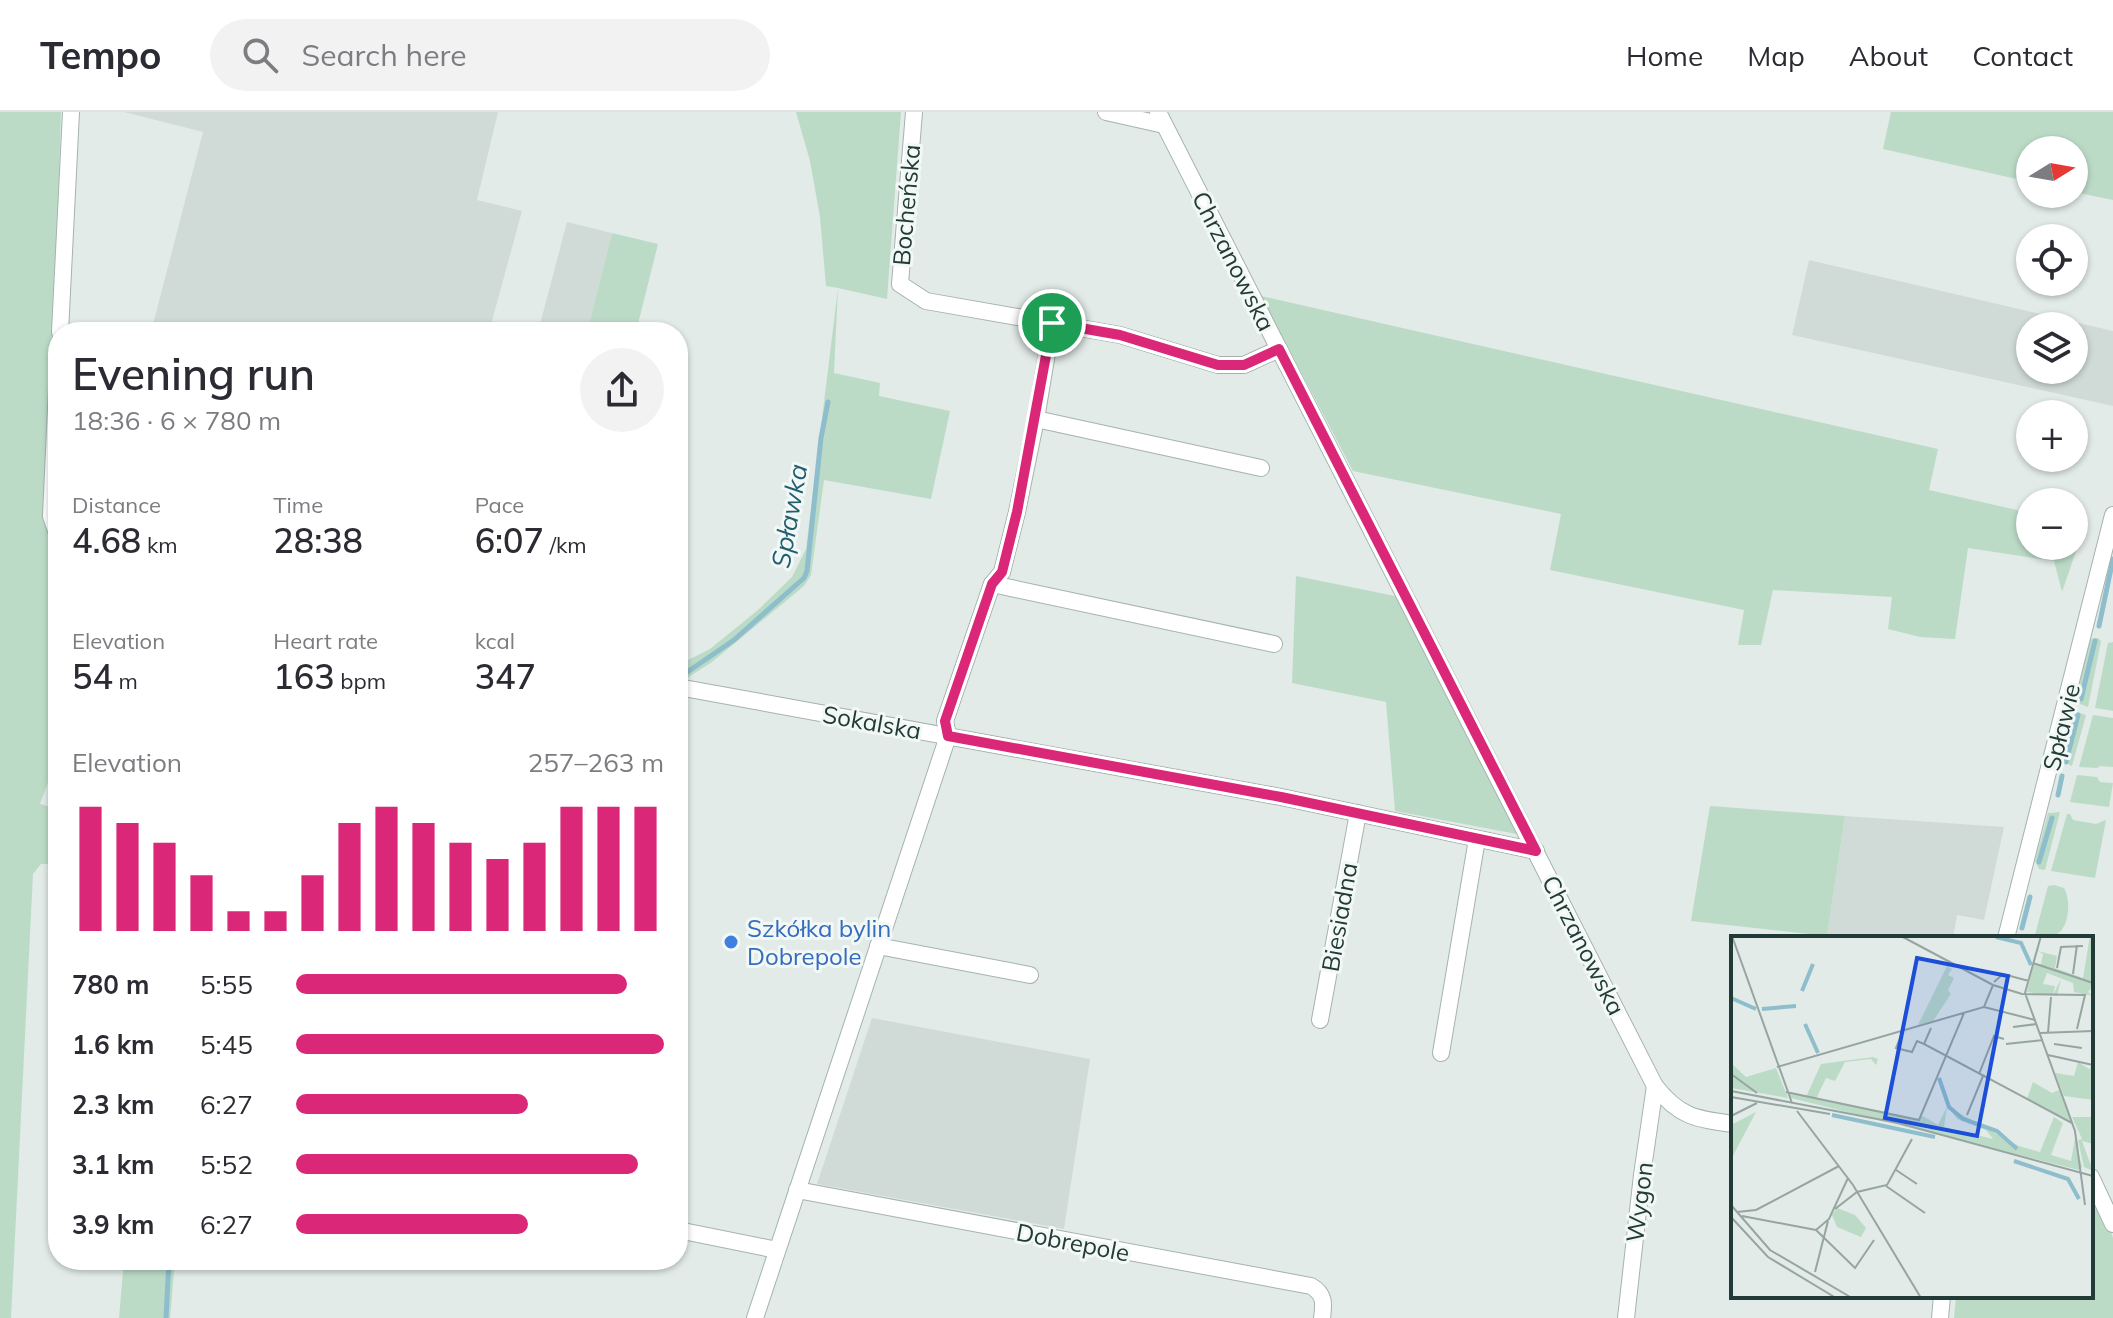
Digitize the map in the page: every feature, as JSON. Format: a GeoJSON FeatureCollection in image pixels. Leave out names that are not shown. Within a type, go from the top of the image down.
{"type":"FeatureCollection","features":[{"type":"Feature","properties":{"kind":"street"},"geometry":{"type":"LineString","coordinates":[[60,322],[71,112]]}},
{"type":"Feature","properties":{"kind":"street","name":"Bocheńska"},"geometry":{"type":"LineString","coordinates":[[914,112],[900,284],[926,301],[1120,335],[1218,365],[1244,365],[1279,349]]}},
{"type":"Feature","properties":{"kind":"street","name":"Chrzanowska"},"geometry":{"type":"LineString","coordinates":[[1106,112],[1161,118],[1655,1086],[1667,1102],[1683,1113],[1731,1124]]}},
{"type":"Feature","properties":{"kind":"street"},"geometry":{"type":"LineString","coordinates":[[755,1318],[948,736],[945,721],[992,584],[1002,572],[1036,419],[1052,323]]}},
{"type":"Feature","properties":{"kind":"street"},"geometry":{"type":"LineString","coordinates":[[1036,419],[1261,468]]}},
{"type":"Feature","properties":{"kind":"street","name":"Spławie"},"geometry":{"type":"LineString","coordinates":[[2007,936],[2113,515]]}},
{"type":"Feature","properties":{"kind":"street"},"geometry":{"type":"LineString","coordinates":[[992,584],[1274,644]]}},
{"type":"Feature","properties":{"kind":"street","name":"Sokalska"},"geometry":{"type":"LineString","coordinates":[[688,689],[1198,781],[1536,851]]}},
{"type":"Feature","properties":{"kind":"street","name":"Biesiadna"},"geometry":{"type":"LineString","coordinates":[[1320,1020],[1358,813]]}},
{"type":"Feature","properties":{"kind":"street"},"geometry":{"type":"LineString","coordinates":[[1441,1053],[1477,839]]}},
{"type":"Feature","properties":{"kind":"street"},"geometry":{"type":"LineString","coordinates":[[878,946],[1030,975]]}},
{"type":"Feature","properties":{"kind":"street","name":"Wygon"},"geometry":{"type":"LineString","coordinates":[[1626,1318],[1655,1086]]}},
{"type":"Feature","properties":{"kind":"street"},"geometry":{"type":"LineString","coordinates":[[2093,1181],[2113,1224]]}},
{"type":"Feature","properties":{"kind":"street","name":"Dobrepole"},"geometry":{"type":"LineString","coordinates":[[797,1190],[1311,1286],[1324,1301],[1322,1318]]}},
{"type":"Feature","properties":{"kind":"street"},"geometry":{"type":"LineString","coordinates":[[688,1232],[777,1250]]}},
{"type":"Feature","properties":{"kind":"street"},"geometry":{"type":"LineString","coordinates":[[1940,1318],[1942,1298]]}},
{"type":"Feature","properties":{"kind":"shaded area"},"geometry":{"type":"Polygon","coordinates":[[[124,112],[498,112],[477,200],[522,211],[492,322],[154,322],[203,132],[124,112]]]}},
{"type":"Feature","properties":{"kind":"shaded area"},"geometry":{"type":"Polygon","coordinates":[[[567,222],[612,233],[590,322],[541,322],[567,222]]]}},
{"type":"Feature","properties":{"kind":"shaded area"},"geometry":{"type":"Polygon","coordinates":[[[1809,260],[2032,312],[2016,312],[2016,384],[2088,384],[2088,325],[2113,331],[2113,406],[1792,335],[1809,260]]]}},
{"type":"Feature","properties":{"kind":"shaded area"},"geometry":{"type":"Polygon","coordinates":[[[1845,816],[2004,827],[1984,920],[1957,915],[1953,936],[1827,936],[1845,816]]]}},
{"type":"Feature","properties":{"kind":"shaded area"},"geometry":{"type":"Polygon","coordinates":[[[872,1018],[1090,1059],[1064,1229],[817,1184],[872,1018]]]}},
{"type":"Feature","properties":{"kind":"green space"},"geometry":{"type":"Polygon","coordinates":[[[0,112],[61,112],[55,322],[48,322],[48,782],[40,804],[48,806],[48,864],[41,864],[33,874],[11,1318],[0,1318],[0,112]]]}},
{"type":"Feature","properties":{"kind":"green space"},"geometry":{"type":"Polygon","coordinates":[[[796,112],[901,112],[887,299],[826,286],[820,217],[810,161],[796,112]]]}},
{"type":"Feature","properties":{"kind":"green space"},"geometry":{"type":"Polygon","coordinates":[[[1891,112],[2113,112],[2113,200],[2088,195],[2088,136],[2016,136],[2016,179],[1883,149],[1891,112]]]}},
{"type":"Feature","properties":{"kind":"green space"},"geometry":{"type":"Polygon","coordinates":[[[612,233],[658,244],[638,322],[590,322],[612,233]]]}},
{"type":"Feature","properties":{"kind":"green space"},"geometry":{"type":"Polygon","coordinates":[[[838,288],[834,373],[880,383],[879,396],[950,411],[931,499],[824,480],[811,575],[804,586],[712,662],[688,677],[688,660],[710,649],[758,610],[792,577],[806,549],[838,288]]]}},
{"type":"Feature","properties":{"kind":"green space"},"geometry":{"type":"Polygon","coordinates":[[[1261,296],[1938,449],[1929,490],[2016,510],[2016,555],[1968,548],[1955,639],[1920,637],[1888,629],[1892,597],[1773,590],[1761,645],[1738,645],[1744,610],[1550,570],[1561,514],[1353,471],[1261,296]]]}},
{"type":"Feature","properties":{"kind":"green space"},"geometry":{"type":"Polygon","coordinates":[[[2047,560],[2073,560],[2062,592],[2054,561],[2047,560]]]}},
{"type":"Feature","properties":{"kind":"green space"},"geometry":{"type":"Polygon","coordinates":[[[1296,576],[1400,597],[1522,835],[1395,811],[1386,702],[1292,683],[1296,576]]]}},
{"type":"Feature","properties":{"kind":"green space"},"geometry":{"type":"Polygon","coordinates":[[[2093,638],[2101,641],[2088,707],[2076,699],[2089,641],[2093,638]]]}},
{"type":"Feature","properties":{"kind":"green space"},"geometry":{"type":"Polygon","coordinates":[[[2113,642],[2113,711],[2095,708],[2108,643],[2113,642]]]}},
{"type":"Feature","properties":{"kind":"green space"},"geometry":{"type":"Polygon","coordinates":[[[2077,712],[2086,715],[2072,766],[2061,761],[2072,715],[2077,712]]]}},
{"type":"Feature","properties":{"kind":"green space"},"geometry":{"type":"Polygon","coordinates":[[[2093,715],[2113,718],[2113,767],[2079,767],[2093,715]]]}},
{"type":"Feature","properties":{"kind":"green space"},"geometry":{"type":"Polygon","coordinates":[[[2077,775],[2113,783],[2109,807],[2070,802],[2077,775]]]}},
{"type":"Feature","properties":{"kind":"green space"},"geometry":{"type":"Polygon","coordinates":[[[1710,806],[1845,816],[1827,936],[1691,921],[1710,806]]]}},
{"type":"Feature","properties":{"kind":"green space"},"geometry":{"type":"Polygon","coordinates":[[[2060,812],[2045,870],[2039,869],[2035,861],[2048,813],[2060,812]]]}},
{"type":"Feature","properties":{"kind":"green space"},"geometry":{"type":"Polygon","coordinates":[[[2067,814],[2073,820],[2096,824],[2106,820],[2095,878],[2051,871],[2067,814]]]}},
{"type":"Feature","properties":{"kind":"green space"},"geometry":{"type":"Polygon","coordinates":[[[2048,886],[2064,888],[2066,893],[2068,906],[2064,927],[2055,935],[2035,935],[2048,886]]]}},
{"type":"Feature","properties":{"kind":"green space"},"geometry":{"type":"Polygon","coordinates":[[[2093,1190],[2113,1238],[2113,1318],[1954,1318],[1956,1298],[2093,1298],[2093,1190]]]}},
{"type":"Feature","properties":{"kind":"green space"},"geometry":{"type":"Polygon","coordinates":[[[123,1270],[174,1270],[170,1318],[119,1318],[123,1270]]]}},
{"type":"Feature","properties":{"kind":"waterway","name":"Spławka"},"geometry":{"type":"LineString","coordinates":[[688,672],[734,640],[804,578],[828,402]]}},
{"type":"Feature","properties":{"kind":"waterway"},"geometry":{"type":"LineString","coordinates":[[2099,626],[2113,559]]}},
{"type":"Feature","properties":{"kind":"waterway"},"geometry":{"type":"LineString","coordinates":[[2081,699],[2095,641]]}},
{"type":"Feature","properties":{"kind":"waterway"},"geometry":{"type":"LineString","coordinates":[[2066,762],[2078,715]]}},
{"type":"Feature","properties":{"kind":"waterway"},"geometry":{"type":"LineString","coordinates":[[2058,795],[2062,776]]}},
{"type":"Feature","properties":{"kind":"waterway"},"geometry":{"type":"LineString","coordinates":[[2039,862],[2052,818]]}},
{"type":"Feature","properties":{"kind":"waterway"},"geometry":{"type":"LineString","coordinates":[[2022,928],[2030,897]]}},
{"type":"Feature","properties":{"kind":"waterway","name":"Spławka"},"geometry":{"type":"LineString","coordinates":[[166,1318],[168,1270]]}},
{"type":"Feature","properties":{"kind":"place","name":"Szkółka bylin Dobrepole"},"geometry":{"type":"Point","coordinates":[731,942]}},
{"type":"Feature","properties":{"kind":"route"},"geometry":{"type":"LineString","coordinates":[[1052,323],[1120,335],[1218,365],[1244,365],[1279,349],[1536,851],[1281,797],[948,736],[945,721],[992,584],[1002,572],[1036,419],[1052,323]]}}]}
